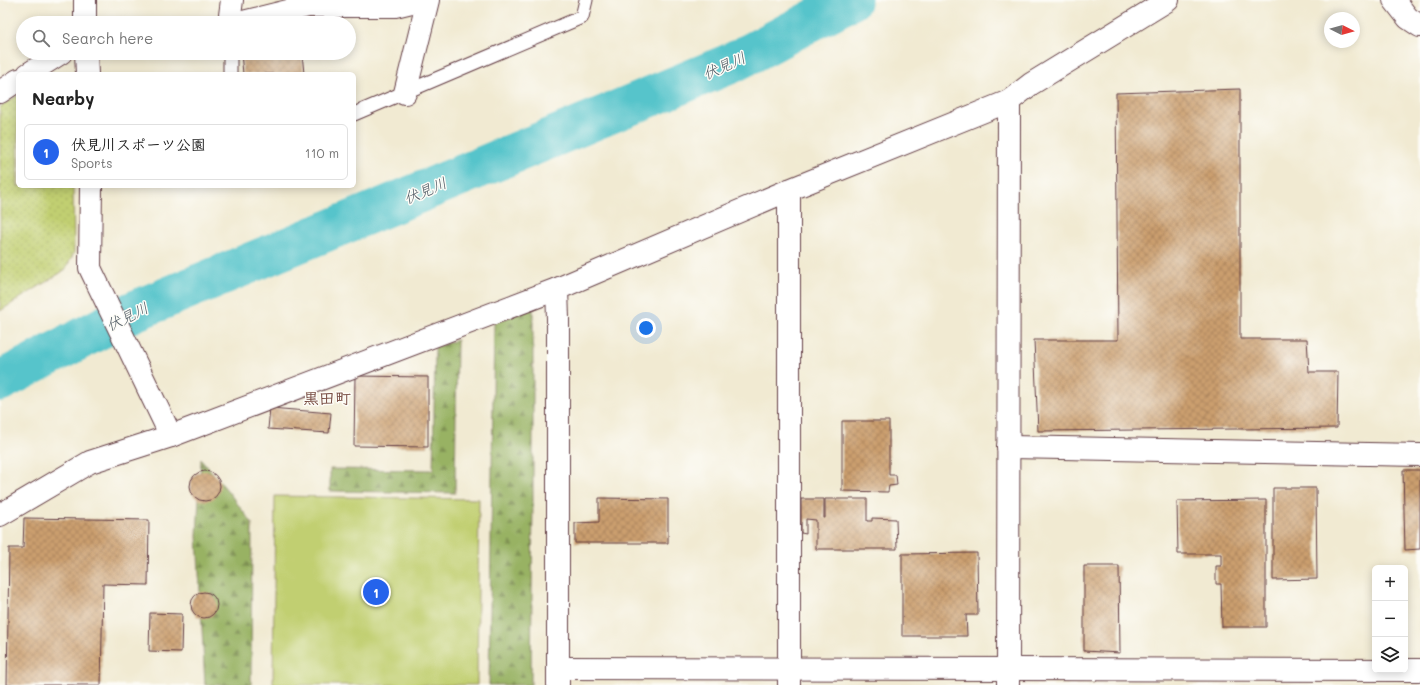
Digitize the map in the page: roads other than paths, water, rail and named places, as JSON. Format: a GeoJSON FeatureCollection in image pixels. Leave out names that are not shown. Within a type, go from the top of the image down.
{"type":"FeatureCollection","features":[{"type":"Feature","properties":{"kind":"street"},"geometry":{"type":"LineString","coordinates":[[85,0],[85,16]]}},
{"type":"Feature","properties":{"kind":"street"},"geometry":{"type":"LineString","coordinates":[[230,16],[232,0]]}},
{"type":"Feature","properties":{"kind":"street"},"geometry":{"type":"LineString","coordinates":[[267,16],[308,6],[395,6],[420,0]]}},
{"type":"Feature","properties":{"kind":"street"},"geometry":{"type":"LineString","coordinates":[[405,93],[428,0]]}},
{"type":"Feature","properties":{"kind":"street"},"geometry":{"type":"LineString","coordinates":[[0,515],[90,462],[171,436],[557,289],[788,190],[1009,101],[1031,84],[1168,0]]}},
{"type":"Feature","properties":{"kind":"street"},"geometry":{"type":"LineString","coordinates":[[1394,0],[1408,18],[1420,26]]}},
{"type":"Feature","properties":{"kind":"street"},"geometry":{"type":"LineString","coordinates":[[31,72],[50,60]]}},
{"type":"Feature","properties":{"kind":"street"},"geometry":{"type":"LineString","coordinates":[[86,60],[87,72]]}},
{"type":"Feature","properties":{"kind":"street"},"geometry":{"type":"LineString","coordinates":[[0,92],[16,81]]}},
{"type":"Feature","properties":{"kind":"street"},"geometry":{"type":"LineString","coordinates":[[1008,677],[1009,101]]}},
{"type":"Feature","properties":{"kind":"street"},"geometry":{"type":"LineString","coordinates":[[91,188],[90,268],[171,436]]}},
{"type":"Feature","properties":{"kind":"street"},"geometry":{"type":"LineString","coordinates":[[788,190],[789,677]]}},
{"type":"Feature","properties":{"kind":"street"},"geometry":{"type":"LineString","coordinates":[[557,289],[558,677],[1246,677],[1420,670]]}},
{"type":"Feature","properties":{"kind":"street"},"geometry":{"type":"LineString","coordinates":[[1008,447],[1420,454]]}},
{"type":"Feature","properties":{"kind":"lane"},"geometry":{"type":"LineString","coordinates":[[356,113],[582,17],[586,0]]}},
{"type":"Feature","properties":{"kind":"lane"},"geometry":{"type":"LineString","coordinates":[[230,60],[230,72]]}},
{"type":"Feature","properties":{"kind":"waterway","name":"伏見川"},"geometry":{"type":"LineString","coordinates":[[0,381],[132,312],[734,62],[851,0]]}},
{"type":"Feature","properties":{"kind":"place","name":"伏見川スポーツ公園"},"geometry":{"type":"Point","coordinates":[376,592]}},
{"type":"Feature","properties":{"kind":"district","name":"黒田町"},"geometry":{"type":"Point","coordinates":[327,397]}}]}
